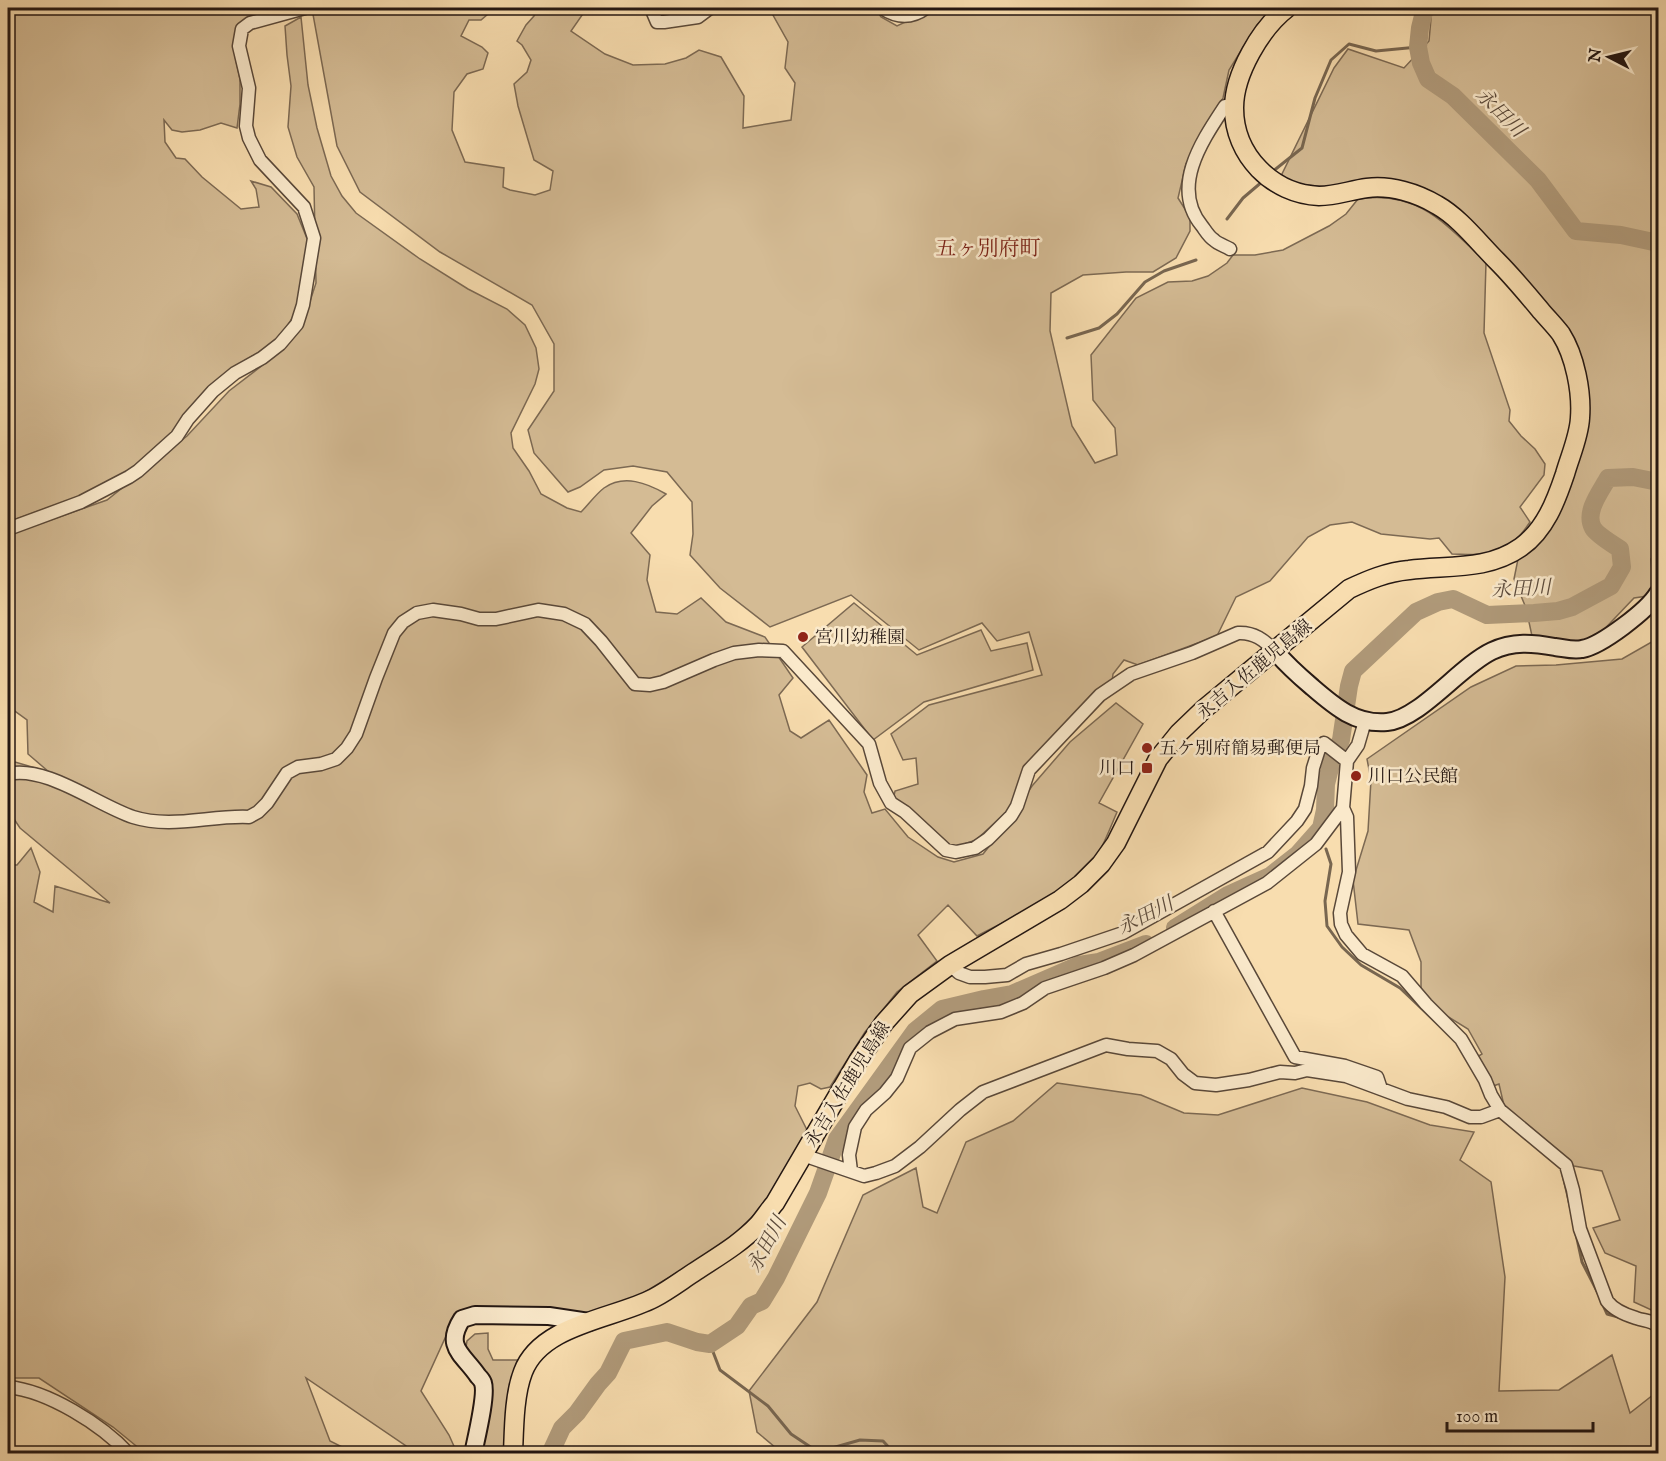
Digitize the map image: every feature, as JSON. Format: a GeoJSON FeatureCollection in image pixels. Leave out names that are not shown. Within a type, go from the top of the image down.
{"type":"FeatureCollection","features":[{"type":"Feature","properties":{"kind":"main road","name":"永吉入佐鹿児島線"},"geometry":{"type":"LineString","coordinates":[[513,1454],[515,1419],[523,1371],[543,1345],[557,1336],[590,1322],[651,1300],[738,1243],[758,1224],[808,1157],[836,1095],[884,1023],[910,994],[950,965],[1060,900],[1081,884],[1101,864],[1116,843],[1158,759],[1204,709],[1349,590],[1393,572],[1487,564],[1508,556],[1523,546],[1537,532],[1547,517],[1559,491],[1580,418],[1577,378],[1569,350],[1560,333],[1520,285],[1452,216],[1439,206],[1423,197],[1399,190],[1368,188],[1335,195],[1306,194],[1287,188],[1268,178],[1245,152],[1238,134],[1234,113],[1235,92],[1256,45],[1269,25],[1287,8]]}},
{"type":"Feature","properties":{"kind":"street"},"geometry":{"type":"LineString","coordinates":[[8,529],[81,502],[138,471],[177,436],[188,419],[213,391],[235,373],[262,358],[280,344],[297,324],[303,305],[314,238],[304,207],[260,160],[249,138],[246,126],[249,88],[239,46],[242,29],[250,23],[305,8]]}},
{"type":"Feature","properties":{"kind":"street"},"geometry":{"type":"LineString","coordinates":[[651,8],[657,22],[698,17],[706,9]]}},
{"type":"Feature","properties":{"kind":"street"},"geometry":{"type":"LineString","coordinates":[[882,8],[891,14],[902,16],[913,15],[926,8]]}},
{"type":"Feature","properties":{"kind":"street"},"geometry":{"type":"LineString","coordinates":[[1230,249],[1214,240],[1197,220],[1188,201],[1188,183],[1191,167],[1201,145],[1225,106],[1234,113]]}},
{"type":"Feature","properties":{"kind":"street"},"geometry":{"type":"LineString","coordinates":[[8,774],[24,772],[37,774],[132,816],[150,820],[172,822],[249,817],[267,803],[287,773],[298,767],[321,764],[336,759],[347,748],[356,734],[394,633],[403,622],[417,613],[433,610],[479,619],[496,619],[538,610],[564,614],[585,624],[635,684],[650,685],[663,682],[734,653],[759,650],[783,651],[869,744],[880,783],[891,803],[905,812],[946,850],[956,852],[975,848],[988,839],[1011,816],[1017,806],[1029,770],[1100,694],[1131,674],[1192,653],[1238,633],[1260,638],[1338,710],[1358,718],[1387,722],[1412,711],[1492,651],[1525,643],[1570,650],[1591,647],[1625,625],[1654,601],[1659,593]]}},
{"type":"Feature","properties":{"kind":"street"},"geometry":{"type":"LineString","coordinates":[[1358,718],[1358,745],[1343,759],[1343,808],[1347,817],[1349,872],[1340,913],[1341,924],[1346,935],[1362,954],[1402,976],[1461,1039],[1500,1110],[1566,1165],[1570,1174],[1580,1229],[1606,1301],[1622,1312],[1659,1326]]}},
{"type":"Feature","properties":{"kind":"street"},"geometry":{"type":"LineString","coordinates":[[950,965],[959,974],[970,977],[1006,975],[1026,964],[1124,933],[1268,852],[1297,822],[1305,809],[1319,749],[1324,743],[1343,759]]}},
{"type":"Feature","properties":{"kind":"street"},"geometry":{"type":"LineString","coordinates":[[847,1170],[855,1127],[866,1110],[885,1093],[897,1078],[910,1048],[930,1032],[954,1019],[1001,1012],[1023,1003],[1045,988],[1134,955],[1267,883],[1316,844],[1343,808]]}},
{"type":"Feature","properties":{"kind":"street"},"geometry":{"type":"LineString","coordinates":[[1214,911],[1295,1058],[1345,1066],[1377,1077],[1381,1089]]}},
{"type":"Feature","properties":{"kind":"street"},"geometry":{"type":"LineString","coordinates":[[808,1157],[864,1176],[876,1173],[894,1166],[920,1147],[960,1110],[984,1092],[1106,1045],[1157,1052],[1171,1059],[1195,1083],[1216,1085],[1280,1072],[1295,1074],[1307,1071],[1346,1076],[1408,1099],[1446,1107],[1470,1117],[1481,1117],[1500,1110]]}},
{"type":"Feature","properties":{"kind":"street"},"geometry":{"type":"LineString","coordinates":[[473,1454],[483,1401],[483,1383],[462,1357],[454,1342],[455,1330],[462,1319],[475,1315],[549,1316],[590,1322]]}},
{"type":"Feature","properties":{"kind":"street"},"geometry":{"type":"LineString","coordinates":[[8,1387],[38,1393],[57,1402],[105,1433],[129,1454]]}},
{"type":"Feature","properties":{"kind":"shaded area"},"geometry":{"type":"Polygon","coordinates":[[[8,8],[285,8],[236,29],[235,56],[240,79],[237,128],[221,123],[200,130],[182,132],[172,130],[164,120],[165,142],[176,158],[185,159],[202,177],[241,209],[259,207],[256,189],[251,181],[271,187],[297,214],[308,241],[299,297],[293,317],[271,345],[229,370],[147,457],[119,477],[75,498],[8,522],[8,8]]]}},
{"type":"Feature","properties":{"kind":"shaded area"},"geometry":{"type":"Polygon","coordinates":[[[495,8],[481,20],[469,20],[461,36],[482,47],[488,53],[483,69],[467,74],[454,92],[452,130],[465,162],[504,168],[503,187],[535,195],[550,190],[553,171],[534,160],[514,84],[527,72],[531,60],[517,41],[538,8],[587,8],[571,31],[605,54],[633,65],[665,64],[686,58],[699,50],[721,57],[744,96],[743,128],[791,120],[795,83],[785,68],[788,42],[769,8],[875,8],[881,17],[897,26],[929,8],[1273,8],[1257,25],[1229,70],[1223,98],[1186,164],[1178,198],[1190,217],[1190,231],[1176,258],[1153,272],[1083,275],[1051,293],[1050,331],[1072,426],[1095,463],[1117,455],[1115,428],[1093,400],[1091,355],[1136,298],[1168,282],[1192,281],[1208,276],[1227,263],[1233,255],[1255,255],[1283,250],[1329,226],[1346,214],[1358,199],[1379,197],[1398,199],[1430,213],[1444,223],[1486,262],[1484,333],[1510,410],[1509,421],[1535,449],[1545,464],[1544,475],[1520,507],[1530,522],[1508,545],[1493,552],[1477,554],[1452,554],[1439,538],[1381,534],[1352,522],[1330,525],[1308,537],[1270,581],[1236,597],[1217,636],[1138,665],[1124,660],[1113,674],[1112,682],[1059,731],[1013,806],[976,840],[955,847],[947,847],[893,800],[895,791],[918,784],[916,758],[903,760],[891,734],[929,705],[1042,675],[1029,632],[997,641],[982,623],[919,650],[851,595],[770,627],[720,588],[690,555],[693,534],[692,502],[667,472],[633,466],[604,470],[580,487],[568,492],[534,453],[528,430],[554,391],[554,344],[532,305],[440,252],[360,192],[337,146],[312,9],[495,8]]]}},
{"type":"Feature","properties":{"kind":"shaded area"},"geometry":{"type":"Polygon","coordinates":[[[1432,8],[1658,8],[1658,549],[1651,559],[1654,595],[1634,598],[1594,640],[1572,641],[1532,636],[1526,608],[1514,579],[1518,559],[1569,490],[1581,359],[1439,198],[1297,184],[1281,176],[1334,68],[1348,49],[1404,68],[1429,41],[1432,8]]]}},
{"type":"Feature","properties":{"kind":"shaded area"},"geometry":{"type":"Polygon","coordinates":[[[301,17],[308,85],[317,128],[331,176],[342,196],[356,213],[420,259],[468,289],[507,309],[525,325],[536,348],[539,369],[535,384],[511,433],[513,448],[541,494],[567,508],[581,512],[604,488],[619,481],[651,486],[666,494],[652,506],[631,533],[650,555],[647,580],[656,612],[677,614],[701,598],[726,622],[765,637],[793,678],[779,695],[790,731],[801,738],[829,720],[867,775],[864,792],[872,813],[885,809],[908,837],[938,857],[954,862],[983,854],[1032,786],[1070,742],[1116,703],[1143,724],[1099,803],[1117,812],[1101,849],[1088,868],[1043,902],[977,936],[948,905],[918,935],[937,961],[897,992],[865,1032],[830,1087],[821,1089],[810,1083],[798,1086],[795,1106],[807,1130],[770,1195],[756,1213],[724,1244],[640,1295],[591,1314],[474,1309],[457,1312],[421,1391],[449,1435],[457,1453],[406,1453],[406,1446],[306,1378],[330,1441],[354,1453],[146,1454],[113,1427],[39,1378],[8,1378],[8,865],[17,865],[31,848],[40,872],[34,902],[53,912],[55,886],[110,903],[20,828],[8,810],[8,762],[49,772],[28,754],[27,720],[8,706],[8,535],[107,500],[187,436],[229,391],[268,361],[301,329],[316,283],[314,187],[297,157],[288,127],[291,86],[285,26],[301,17]]]}},
{"type":"Feature","properties":{"kind":"shaded area"},"geometry":{"type":"Polygon","coordinates":[[[854,603],[917,655],[981,630],[991,651],[1027,643],[1033,670],[924,702],[873,740],[802,647],[854,603]]]}},
{"type":"Feature","properties":{"kind":"shaded area"},"geometry":{"type":"Polygon","coordinates":[[[1658,635],[1658,1317],[1656,1312],[1634,1302],[1636,1266],[1605,1253],[1593,1228],[1620,1220],[1602,1171],[1574,1166],[1505,1110],[1499,1084],[1493,1086],[1477,1057],[1482,1054],[1468,1029],[1421,1000],[1421,962],[1409,930],[1358,924],[1353,880],[1368,831],[1371,780],[1367,759],[1471,687],[1516,666],[1622,659],[1657,639],[1658,635]]]}},
{"type":"Feature","properties":{"kind":"shaded area"},"geometry":{"type":"Polygon","coordinates":[[[1057,1083],[1141,1095],[1184,1113],[1218,1115],[1302,1088],[1367,1102],[1430,1125],[1474,1132],[1460,1160],[1491,1182],[1505,1277],[1499,1391],[1559,1390],[1612,1355],[1630,1413],[1658,1391],[1658,1453],[782,1453],[757,1432],[749,1391],[817,1302],[863,1195],[916,1168],[923,1207],[937,1213],[966,1142],[1013,1121],[1057,1083]]]}},
{"type":"Feature","properties":{"kind":"shaded area"},"geometry":{"type":"Polygon","coordinates":[[[488,1333],[488,1349],[493,1360],[519,1360],[512,1378],[506,1453],[483,1453],[489,1403],[465,1353],[467,1341],[475,1334],[488,1333]]]}},
{"type":"Feature","properties":{"kind":"waterway","name":"永田川"},"geometry":{"type":"LineString","coordinates":[[1425,8],[1418,47],[1421,63],[1428,79],[1453,96],[1538,180],[1576,231],[1621,235],[1658,243]]}},
{"type":"Feature","properties":{"kind":"waterway"},"geometry":{"type":"LineString","coordinates":[[1272,172],[1302,148],[1315,98],[1331,60],[1349,44],[1376,51],[1418,47]]}},
{"type":"Feature","properties":{"kind":"waterway"},"geometry":{"type":"LineString","coordinates":[[1227,219],[1243,198],[1263,181]]}},
{"type":"Feature","properties":{"kind":"waterway"},"geometry":{"type":"LineString","coordinates":[[1067,338],[1099,328],[1117,314],[1145,282],[1164,271],[1196,260]]}},
{"type":"Feature","properties":{"kind":"waterway","name":"永田川"},"geometry":{"type":"LineString","coordinates":[[1175,928],[1228,895],[1270,876],[1298,854],[1321,828],[1325,810],[1326,784],[1332,760],[1341,740],[1353,671],[1416,612],[1438,602],[1453,599],[1487,615],[1558,611],[1572,607],[1611,586],[1622,567],[1620,549],[1598,534],[1591,522],[1594,502],[1608,478],[1633,477],[1658,482]]}},
{"type":"Feature","properties":{"kind":"waterway"},"geometry":{"type":"LineString","coordinates":[[1326,849],[1331,864],[1325,901],[1327,926],[1342,947],[1361,965],[1400,988],[1438,1024]]}},
{"type":"Feature","properties":{"kind":"waterway","name":"永田川"},"geometry":{"type":"LineString","coordinates":[[550,1454],[562,1428],[577,1413],[608,1373],[624,1341],[667,1332],[710,1344],[737,1326],[751,1306],[762,1301],[776,1278],[818,1193],[837,1139],[915,1031],[942,1009],[1012,994],[1079,965],[1099,962],[1146,944]]}},
{"type":"Feature","properties":{"kind":"waterway"},"geometry":{"type":"LineString","coordinates":[[1563,1175],[1571,1210]]}},
{"type":"Feature","properties":{"kind":"waterway"},"geometry":{"type":"LineString","coordinates":[[1576,1234],[1582,1262],[1600,1297]]}},
{"type":"Feature","properties":{"kind":"waterway"},"geometry":{"type":"LineString","coordinates":[[1602,1303],[1607,1314],[1622,1318]]}},
{"type":"Feature","properties":{"kind":"waterway"},"geometry":{"type":"LineString","coordinates":[[710,1344],[720,1370],[768,1406],[791,1434],[818,1452],[860,1440],[883,1441],[895,1454]]}},
{"type":"Feature","properties":{"kind":"place","name":"宮川幼稚園"},"geometry":{"type":"Point","coordinates":[803,637]}},
{"type":"Feature","properties":{"kind":"place","name":"五ケ別府簡易郵便局"},"geometry":{"type":"Point","coordinates":[1147,748]}},
{"type":"Feature","properties":{"kind":"place","name":"川口"},"geometry":{"type":"Point","coordinates":[1147,768]}},
{"type":"Feature","properties":{"kind":"place","name":"川口公民館"},"geometry":{"type":"Point","coordinates":[1356,776]}},
{"type":"Feature","properties":{"kind":"district","name":"五ヶ別府町"},"geometry":{"type":"Point","coordinates":[988,248]}}]}
